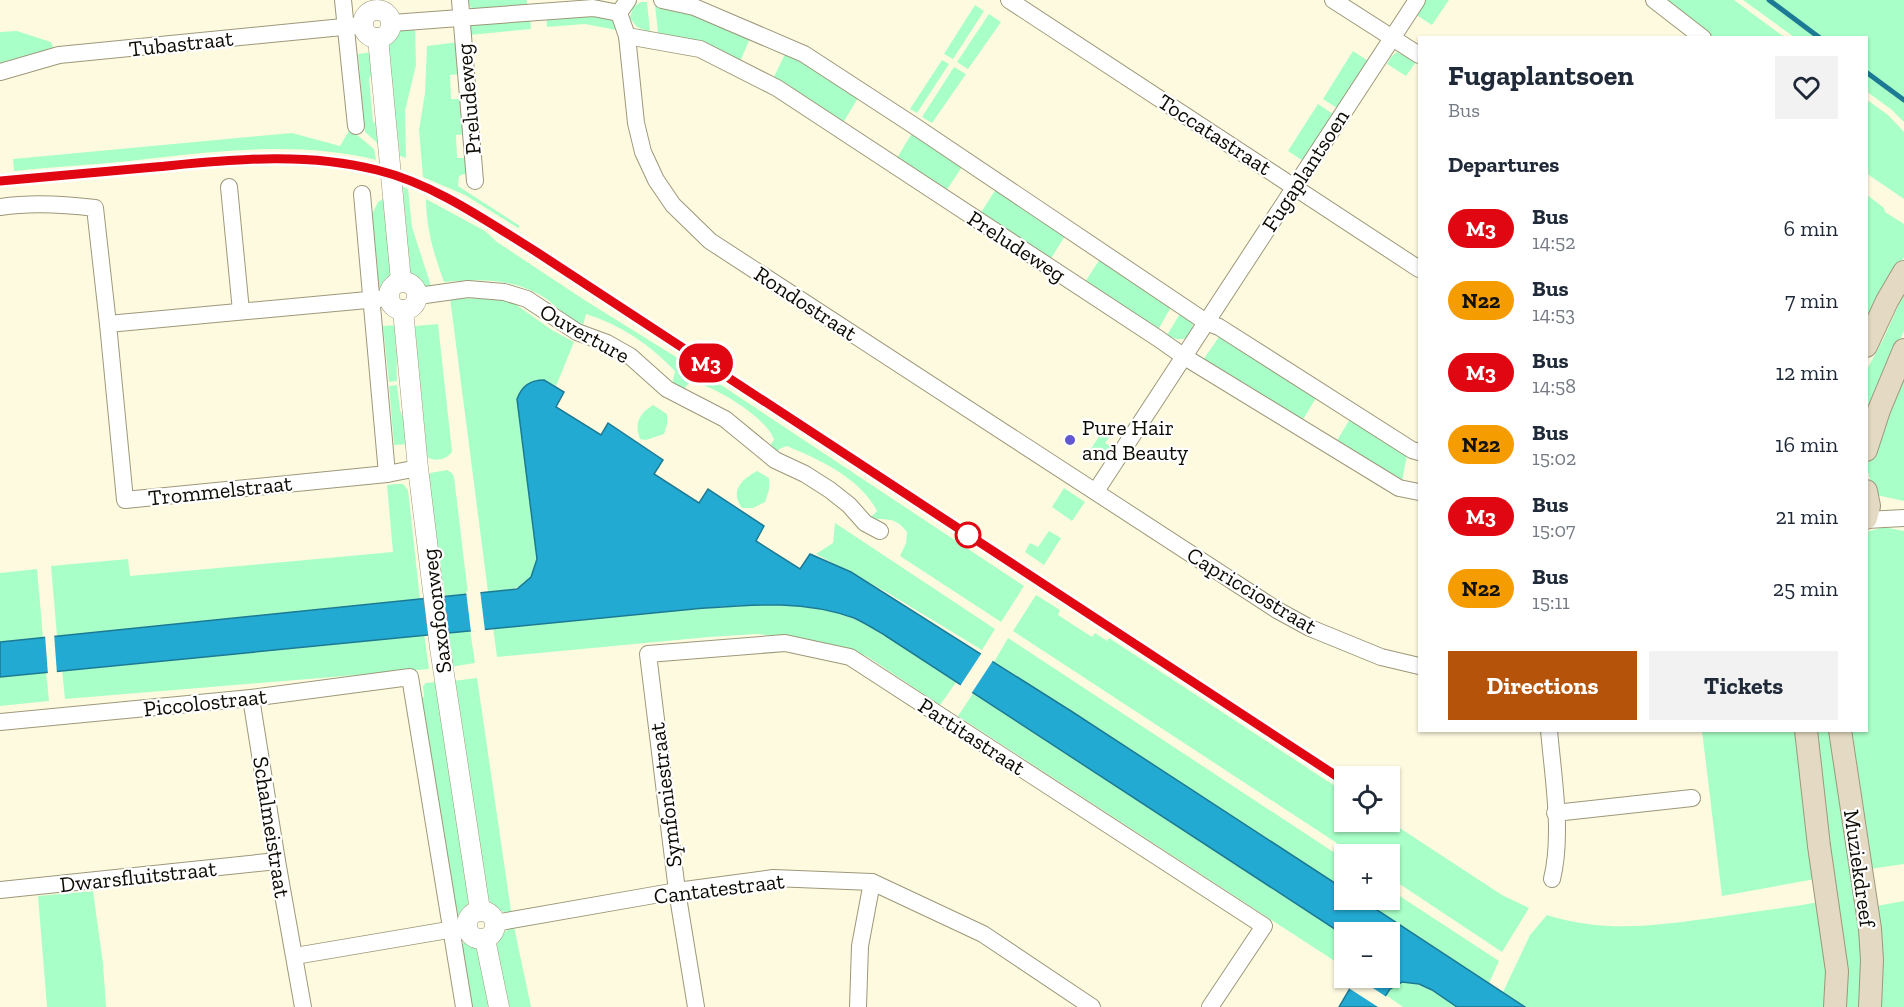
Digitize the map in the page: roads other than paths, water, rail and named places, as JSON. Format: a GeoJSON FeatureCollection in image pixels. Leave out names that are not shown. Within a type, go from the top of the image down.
{"type":"FeatureCollection","features":[{"type":"Feature","properties":{"kind":"main road"},"geometry":{"type":"LineString","coordinates":[[1868,342],[1904,272]]}},
{"type":"Feature","properties":{"kind":"main road"},"geometry":{"type":"LineString","coordinates":[[1868,444],[1886,392],[1904,350]]}},
{"type":"Feature","properties":{"kind":"main road","name":"Muziekdreef"},"geometry":{"type":"LineString","coordinates":[[1806,732],[1819,846],[1837,971],[1834,1007]]}},
{"type":"Feature","properties":{"kind":"main road","name":"Muziekdreef"},"geometry":{"type":"LineString","coordinates":[[1840,732],[1870,929],[1872,960],[1870,1007]]}},
{"type":"Feature","properties":{"kind":"street"},"geometry":{"type":"LineString","coordinates":[[343,0],[362,30],[401,281]]}},
{"type":"Feature","properties":{"kind":"street","name":"Preludeweg"},"geometry":{"type":"LineString","coordinates":[[662,0],[694,7],[804,54],[1206,322],[1219,327],[1418,452]]}},
{"type":"Feature","properties":{"kind":"street","name":"Toccatastraat"},"geometry":{"type":"LineString","coordinates":[[1009,0],[1269,168],[1294,188],[1418,268]]}},
{"type":"Feature","properties":{"kind":"street"},"geometry":{"type":"LineString","coordinates":[[1333,0],[1418,54]]}},
{"type":"Feature","properties":{"kind":"street","name":"Fugaplantsoen"},"geometry":{"type":"LineString","coordinates":[[1096,491],[1417,0]]}},
{"type":"Feature","properties":{"kind":"street"},"geometry":{"type":"LineString","coordinates":[[1654,0],[1699,36]]}},
{"type":"Feature","properties":{"kind":"street"},"geometry":{"type":"LineString","coordinates":[[356,126],[362,30],[364,19],[376,5],[386,12],[392,23],[388,33],[362,30]]}},
{"type":"Feature","properties":{"kind":"street","name":"Preludeweg"},"geometry":{"type":"LineString","coordinates":[[392,23],[461,8],[623,6],[627,36],[700,49],[777,88],[1183,356],[1400,488],[1418,492]]}},
{"type":"Feature","properties":{"kind":"street","name":"Preludeweg"},"geometry":{"type":"LineString","coordinates":[[461,8],[475,181]]}},
{"type":"Feature","properties":{"kind":"street","name":"Tubastraat"},"geometry":{"type":"LineString","coordinates":[[0,72],[59,55],[362,30]]}},
{"type":"Feature","properties":{"kind":"street","name":"Rondostraat"},"geometry":{"type":"LineString","coordinates":[[627,36],[636,123],[643,153],[656,180],[673,205],[710,242],[1096,491]]}},
{"type":"Feature","properties":{"kind":"street"},"geometry":{"type":"LineString","coordinates":[[229,187],[241,310]]}},
{"type":"Feature","properties":{"kind":"street","name":"Saxofoonweg"},"geometry":{"type":"LineString","coordinates":[[362,194],[387,303],[418,468],[440,648],[480,910]]}},
{"type":"Feature","properties":{"kind":"street","name":"Trommelstraat"},"geometry":{"type":"LineString","coordinates":[[4,206],[62,204],[95,208],[125,500],[387,474],[418,468]]}},
{"type":"Feature","properties":{"kind":"street"},"geometry":{"type":"LineString","coordinates":[[108,324],[241,310],[387,303],[413,306],[418,296],[414,286],[401,281],[393,286],[387,303]]}},
{"type":"Feature","properties":{"kind":"street","name":"Ouverture"},"geometry":{"type":"LineString","coordinates":[[418,296],[468,289],[504,292],[527,299],[577,332],[607,343],[630,356],[667,389],[725,419],[775,460],[805,474],[830,490],[849,505],[865,523],[880,531]]}},
{"type":"Feature","properties":{"kind":"street","name":"Saxofoonweg"},"geometry":{"type":"LineString","coordinates":[[387,303],[387,474]]}},
{"type":"Feature","properties":{"kind":"street","name":"Capricciostraat"},"geometry":{"type":"LineString","coordinates":[[1096,491],[1293,619],[1382,657],[1418,666]]}},
{"type":"Feature","properties":{"kind":"street"},"geometry":{"type":"LineString","coordinates":[[1868,508],[1884,507],[1902,518]]}},
{"type":"Feature","properties":{"kind":"street","name":"Partitastraat"},"geometry":{"type":"LineString","coordinates":[[648,654],[785,643],[850,657],[1264,926],[1210,1007]]}},
{"type":"Feature","properties":{"kind":"street","name":"Symfoniestraat"},"geometry":{"type":"LineString","coordinates":[[648,654],[677,891],[696,1007]]}},
{"type":"Feature","properties":{"kind":"street","name":"Saxofoonweg"},"geometry":{"type":"LineString","coordinates":[[410,677],[459,928],[464,1007]]}},
{"type":"Feature","properties":{"kind":"street","name":"Piccolostraat"},"geometry":{"type":"LineString","coordinates":[[0,722],[251,698],[410,677]]}},
{"type":"Feature","properties":{"kind":"street","name":"Schalmeistraat"},"geometry":{"type":"LineString","coordinates":[[251,698],[303,1007]]}},
{"type":"Feature","properties":{"kind":"street"},"geometry":{"type":"LineString","coordinates":[[1549,732],[1556,813],[1557,861],[1552,879]]}},
{"type":"Feature","properties":{"kind":"street"},"geometry":{"type":"LineString","coordinates":[[1556,813],[1692,798]]}},
{"type":"Feature","properties":{"kind":"street","name":"Dwarsfluitstraat"},"geometry":{"type":"LineString","coordinates":[[0,890],[277,861]]}},
{"type":"Feature","properties":{"kind":"street","name":"Cantatestraat"},"geometry":{"type":"LineString","coordinates":[[490,931],[677,891],[773,878],[872,882],[983,934],[1092,1007]]}},
{"type":"Feature","properties":{"kind":"street"},"geometry":{"type":"LineString","coordinates":[[858,1007],[860,945],[872,882]]}},
{"type":"Feature","properties":{"kind":"street"},"geometry":{"type":"LineString","coordinates":[[459,928],[473,912],[480,910],[491,914],[490,931],[499,1007]]}},
{"type":"Feature","properties":{"kind":"street"},"geometry":{"type":"LineString","coordinates":[[295,956],[459,928],[474,938],[490,931]]}},
{"type":"Feature","properties":{"kind":"water"},"geometry":{"type":"Polygon","coordinates":[[[544,380],[564,392],[556,407],[601,435],[608,423],[663,460],[654,474],[699,503],[708,489],[764,526],[756,541],[800,569],[810,554],[851,572],[1071,711],[1334,882],[1334,910],[1377,910],[1396,922],[1334,922],[1334,928],[886,636],[854,618],[815,608],[775,605],[694,609],[0,677],[0,642],[517,589],[531,577],[537,559],[517,399],[527,385],[544,380]]]}},
{"type":"Feature","properties":{"kind":"water"},"geometry":{"type":"Polygon","coordinates":[[[1400,925],[1525,1007],[1457,1007],[1419,984],[1400,983],[1400,925]]]}},
{"type":"Feature","properties":{"kind":"water"},"geometry":{"type":"Polygon","coordinates":[[[1350,988],[1392,988],[1378,1007],[1339,1007],[1350,988]]]}},
{"type":"Feature","properties":{"kind":"waterway"},"geometry":{"type":"LineString","coordinates":[[1769,0],[1817,36]]}},
{"type":"Feature","properties":{"kind":"waterway"},"geometry":{"type":"LineString","coordinates":[[1868,73],[1904,100]]}},
{"type":"Feature","properties":{"kind":"place","name":"Pure Hair and Beauty"},"geometry":{"type":"Point","coordinates":[1070,440]}}]}
